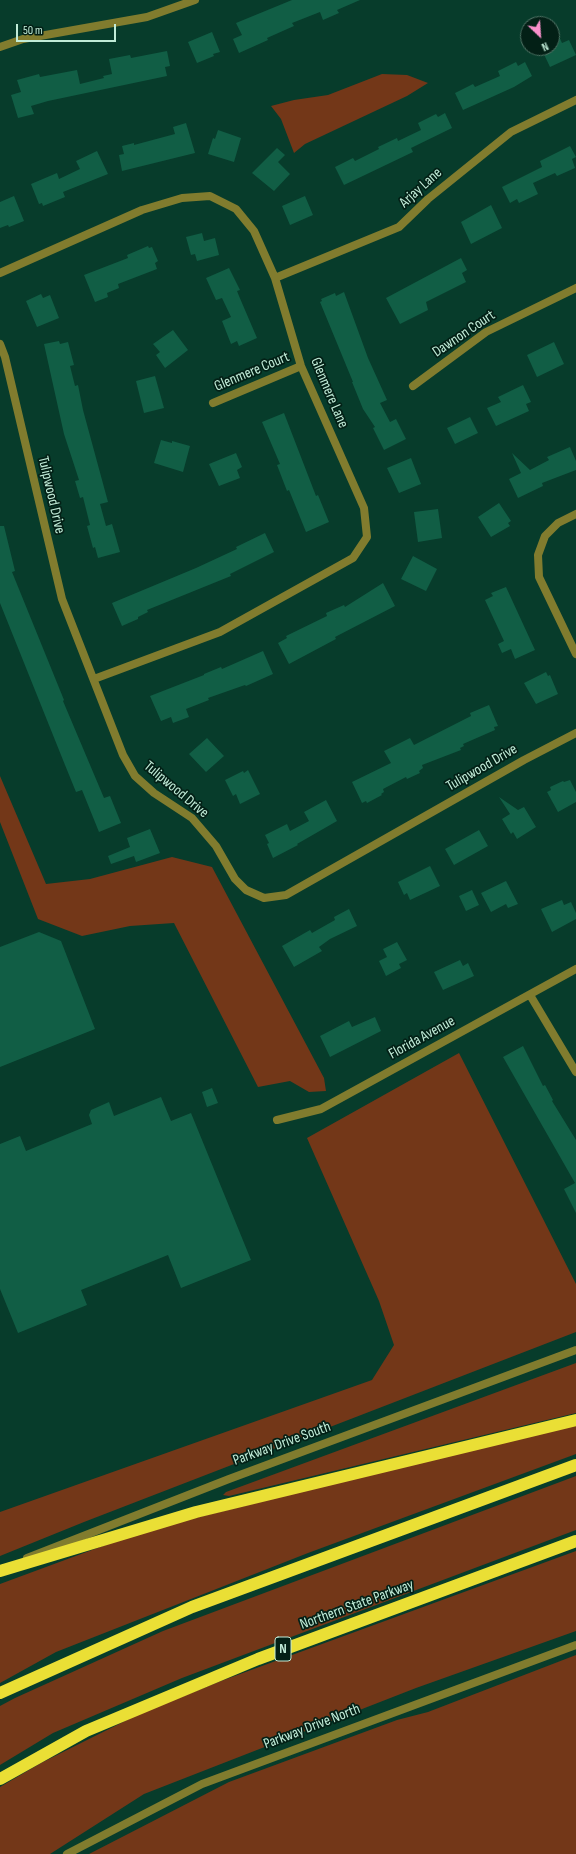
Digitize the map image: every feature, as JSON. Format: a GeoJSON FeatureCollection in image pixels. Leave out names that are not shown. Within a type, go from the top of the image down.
{"type":"FeatureCollection","features":[{"type":"Feature","properties":{"kind":"highway"},"geometry":{"type":"LineString","coordinates":[[0,1570],[196,1512],[576,1420]]}},
{"type":"Feature","properties":{"kind":"highway"},"geometry":{"type":"LineString","coordinates":[[0,1693],[192,1607],[576,1465]]}},
{"type":"Feature","properties":{"kind":"highway","name":"Northern State Parkway"},"geometry":{"type":"LineString","coordinates":[[0,1779],[86,1731],[258,1659],[576,1541]]}},
{"type":"Feature","properties":{"kind":"street"},"geometry":{"type":"LineString","coordinates":[[0,46],[23,39],[147,17],[184,2],[194,0]]}},
{"type":"Feature","properties":{"kind":"street","name":"Arjay Lane"},"geometry":{"type":"LineString","coordinates":[[275,278],[399,227],[428,199],[511,132],[576,100]]}},
{"type":"Feature","properties":{"kind":"street","name":"Glenmere Lane"},"geometry":{"type":"LineString","coordinates":[[0,273],[142,210],[182,198],[210,196],[236,209],[254,231],[275,278],[302,366],[364,508],[367,537],[353,558],[220,632],[94,679]]}},
{"type":"Feature","properties":{"kind":"street","name":"Dawnon Court"},"geometry":{"type":"LineString","coordinates":[[413,386],[486,332],[576,288]]}},
{"type":"Feature","properties":{"kind":"street","name":"Tulipwood Drive"},"geometry":{"type":"LineString","coordinates":[[0,344],[5,357],[62,598],[123,755],[135,776],[154,793],[192,818],[216,846],[235,879],[246,890],[264,898],[286,895],[524,760],[576,733]]}},
{"type":"Feature","properties":{"kind":"street","name":"Glenmere Court"},"geometry":{"type":"LineString","coordinates":[[213,403],[302,366]]}},
{"type":"Feature","properties":{"kind":"street"},"geometry":{"type":"LineString","coordinates":[[576,514],[558,523],[545,536],[538,555],[539,577],[576,654]]}},
{"type":"Feature","properties":{"kind":"street","name":"Florida Avenue"},"geometry":{"type":"LineString","coordinates":[[277,1120],[321,1110],[576,969]]}},
{"type":"Feature","properties":{"kind":"street"},"geometry":{"type":"LineString","coordinates":[[530,995],[576,1072]]}},
{"type":"Feature","properties":{"kind":"street","name":"Parkway Drive South"},"geometry":{"type":"LineString","coordinates":[[0,1570],[229,1479],[576,1350]]}},
{"type":"Feature","properties":{"kind":"street","name":"Parkway Drive North"},"geometry":{"type":"LineString","coordinates":[[67,1854],[202,1784],[576,1645]]}},
{"type":"Feature","properties":{"kind":"shaded area"},"geometry":{"type":"Polygon","coordinates":[[[382,74],[407,75],[428,83],[407,96],[305,144],[294,153],[281,119],[271,106],[294,100],[328,95],[382,74]]]}},
{"type":"Feature","properties":{"kind":"shaded area"},"geometry":{"type":"Polygon","coordinates":[[[0,776],[46,884],[90,879],[172,857],[212,867],[324,1078],[326,1091],[309,1092],[290,1081],[258,1087],[174,923],[130,926],[82,936],[38,919],[0,822],[0,776]]]}},
{"type":"Feature","properties":{"kind":"shaded area"},"geometry":{"type":"Polygon","coordinates":[[[459,1053],[576,1284],[576,1332],[84,1522],[0,1556],[0,1512],[372,1380],[394,1345],[379,1301],[307,1138],[459,1053]]]}},
{"type":"Feature","properties":{"kind":"shaded area"},"geometry":{"type":"Polygon","coordinates":[[[576,1363],[576,1413],[229,1496],[223,1495],[226,1492],[576,1363]]]}},
{"type":"Feature","properties":{"kind":"shaded area"},"geometry":{"type":"Polygon","coordinates":[[[576,1424],[576,1454],[308,1553],[56,1652],[0,1683],[0,1584],[146,1530],[576,1424]]]}},
{"type":"Feature","properties":{"kind":"shaded area"},"geometry":{"type":"Polygon","coordinates":[[[576,1476],[576,1530],[182,1678],[53,1733],[0,1765],[0,1706],[15,1698],[163,1631],[576,1476]]]}},
{"type":"Feature","properties":{"kind":"shaded area"},"geometry":{"type":"Polygon","coordinates":[[[576,1551],[576,1631],[416,1688],[144,1794],[50,1854],[0,1854],[0,1787],[41,1763],[139,1714],[221,1681],[576,1551]]]}},
{"type":"Feature","properties":{"kind":"shaded area"},"geometry":{"type":"Polygon","coordinates":[[[576,1655],[576,1854],[89,1854],[229,1782],[397,1720],[428,1712],[576,1655]]]}},
{"type":"Feature","properties":{"kind":"building"},"geometry":{"type":"Polygon","coordinates":[[[292,0],[360,0],[337,10],[339,13],[323,20],[320,12],[292,23],[294,26],[239,53],[233,39],[242,35],[236,23],[292,0]]]}},
{"type":"Feature","properties":{"kind":"building"},"geometry":{"type":"Polygon","coordinates":[[[212,32],[220,52],[213,54],[214,56],[197,63],[188,42],[212,32]]]}},
{"type":"Feature","properties":{"kind":"building"},"geometry":{"type":"Polygon","coordinates":[[[560,39],[562,43],[569,40],[576,55],[550,67],[545,56],[560,56],[560,39]]]}},
{"type":"Feature","properties":{"kind":"building"},"geometry":{"type":"Polygon","coordinates":[[[167,51],[170,66],[165,67],[167,76],[48,101],[31,106],[34,114],[18,118],[11,95],[21,92],[17,80],[39,74],[40,77],[77,70],[80,84],[104,78],[103,76],[112,74],[109,59],[130,55],[131,58],[167,51]]]}},
{"type":"Feature","properties":{"kind":"building"},"geometry":{"type":"Polygon","coordinates":[[[516,62],[518,66],[525,62],[532,76],[514,87],[463,110],[455,93],[473,84],[475,87],[500,76],[498,71],[516,62]]]}},
{"type":"Feature","properties":{"kind":"building"},"geometry":{"type":"Polygon","coordinates":[[[445,113],[452,128],[411,148],[413,152],[344,185],[335,167],[353,158],[355,161],[379,149],[378,147],[397,138],[398,141],[421,130],[418,123],[436,114],[438,117],[445,113]]]}},
{"type":"Feature","properties":{"kind":"building"},"geometry":{"type":"Polygon","coordinates":[[[186,123],[195,153],[122,171],[119,155],[124,154],[122,146],[134,143],[134,145],[175,134],[173,127],[186,123]]]}},
{"type":"Feature","properties":{"kind":"building"},"geometry":{"type":"Polygon","coordinates":[[[218,130],[241,138],[234,162],[208,154],[213,138],[215,139],[218,130]]]}},
{"type":"Feature","properties":{"kind":"building"},"geometry":{"type":"Polygon","coordinates":[[[570,146],[576,157],[572,159],[575,168],[557,176],[555,173],[533,183],[538,194],[519,203],[517,199],[510,203],[502,187],[542,167],[540,161],[570,146]]]}},
{"type":"Feature","properties":{"kind":"building"},"geometry":{"type":"Polygon","coordinates":[[[277,148],[285,155],[278,162],[290,174],[274,191],[252,173],[277,148]]]}},
{"type":"Feature","properties":{"kind":"building"},"geometry":{"type":"Polygon","coordinates":[[[97,151],[108,174],[63,192],[65,197],[43,206],[42,203],[39,204],[31,184],[57,173],[59,179],[80,169],[76,161],[97,151]]]}},
{"type":"Feature","properties":{"kind":"building"},"geometry":{"type":"Polygon","coordinates":[[[14,196],[24,221],[9,227],[8,225],[0,228],[0,202],[14,196]]]}},
{"type":"Feature","properties":{"kind":"building"},"geometry":{"type":"Polygon","coordinates":[[[305,196],[313,215],[290,225],[282,206],[305,196]]]}},
{"type":"Feature","properties":{"kind":"building"},"geometry":{"type":"Polygon","coordinates":[[[491,205],[502,228],[471,244],[461,222],[491,205]]]}},
{"type":"Feature","properties":{"kind":"building"},"geometry":{"type":"Polygon","coordinates":[[[202,233],[204,241],[215,238],[219,255],[197,261],[195,254],[191,255],[186,237],[202,233]]]}},
{"type":"Feature","properties":{"kind":"building"},"geometry":{"type":"Polygon","coordinates":[[[148,246],[149,248],[152,247],[158,261],[155,263],[157,269],[118,284],[119,288],[107,293],[108,297],[95,302],[84,275],[128,258],[127,255],[148,246]]]}},
{"type":"Feature","properties":{"kind":"building"},"geometry":{"type":"Polygon","coordinates":[[[461,258],[467,270],[462,273],[466,282],[426,302],[428,310],[400,324],[386,298],[461,258]]]}},
{"type":"Feature","properties":{"kind":"building"},"geometry":{"type":"Polygon","coordinates":[[[229,268],[240,290],[237,291],[257,338],[239,346],[237,341],[231,344],[222,321],[231,317],[222,298],[216,300],[206,278],[229,268]]]}},
{"type":"Feature","properties":{"kind":"building"},"geometry":{"type":"Polygon","coordinates":[[[344,292],[368,358],[387,400],[380,403],[390,422],[396,419],[406,439],[384,450],[373,428],[375,427],[363,409],[320,302],[322,301],[321,299],[335,293],[336,296],[344,292]]]}},
{"type":"Feature","properties":{"kind":"building"},"geometry":{"type":"Polygon","coordinates":[[[41,294],[43,298],[50,295],[59,318],[37,327],[26,301],[41,294]]]}},
{"type":"Feature","properties":{"kind":"building"},"geometry":{"type":"Polygon","coordinates":[[[173,330],[188,350],[165,368],[156,355],[160,352],[153,344],[173,330]]]}},
{"type":"Feature","properties":{"kind":"building"},"geometry":{"type":"Polygon","coordinates":[[[59,341],[60,344],[68,342],[74,365],[70,366],[75,386],[78,385],[83,410],[108,502],[100,504],[106,526],[112,524],[120,552],[98,558],[95,547],[93,548],[87,526],[90,525],[83,497],[80,498],[75,481],[79,480],[64,434],[44,344],[59,341]]]}},
{"type":"Feature","properties":{"kind":"building"},"geometry":{"type":"Polygon","coordinates":[[[554,342],[564,364],[537,377],[527,355],[554,342]]]}},
{"type":"Feature","properties":{"kind":"building"},"geometry":{"type":"Polygon","coordinates":[[[155,376],[164,408],[144,413],[136,381],[155,376]]]}},
{"type":"Feature","properties":{"kind":"building"},"geometry":{"type":"Polygon","coordinates":[[[523,385],[531,402],[526,404],[529,411],[496,426],[487,408],[501,402],[498,397],[523,385]]]}},
{"type":"Feature","properties":{"kind":"building"},"geometry":{"type":"Polygon","coordinates":[[[284,413],[316,496],[318,495],[329,522],[306,532],[289,490],[287,491],[277,465],[280,464],[262,422],[284,413]]]}},
{"type":"Feature","properties":{"kind":"building"},"geometry":{"type":"Polygon","coordinates":[[[470,417],[478,433],[455,444],[447,428],[470,417]]]}},
{"type":"Feature","properties":{"kind":"building"},"geometry":{"type":"Polygon","coordinates":[[[161,440],[172,443],[172,441],[190,446],[183,472],[154,463],[161,440]]]}},
{"type":"Feature","properties":{"kind":"building"},"geometry":{"type":"Polygon","coordinates":[[[570,447],[576,461],[576,470],[542,483],[543,486],[518,498],[509,479],[521,473],[512,453],[530,470],[549,460],[547,457],[570,447]]]}},
{"type":"Feature","properties":{"kind":"building"},"geometry":{"type":"Polygon","coordinates":[[[236,453],[242,467],[237,470],[240,478],[219,486],[209,464],[236,453]]]}},
{"type":"Feature","properties":{"kind":"building"},"geometry":{"type":"Polygon","coordinates":[[[411,458],[421,484],[399,493],[387,468],[411,458]]]}},
{"type":"Feature","properties":{"kind":"building"},"geometry":{"type":"Polygon","coordinates":[[[499,503],[511,521],[508,523],[510,526],[491,537],[478,517],[499,503]]]}},
{"type":"Feature","properties":{"kind":"building"},"geometry":{"type":"Polygon","coordinates":[[[438,509],[442,538],[418,542],[414,512],[438,509]]]}},
{"type":"Feature","properties":{"kind":"building"},"geometry":{"type":"Polygon","coordinates":[[[0,526],[4,526],[15,571],[12,572],[64,700],[63,701],[104,798],[110,796],[121,823],[99,832],[82,790],[76,792],[0,603],[0,526]]]}},
{"type":"Feature","properties":{"kind":"building"},"geometry":{"type":"Polygon","coordinates":[[[265,533],[274,552],[230,574],[231,576],[147,610],[148,612],[138,617],[138,619],[122,626],[112,603],[196,568],[237,549],[236,547],[265,533]]]}},
{"type":"Feature","properties":{"kind":"building"},"geometry":{"type":"Polygon","coordinates":[[[413,556],[437,569],[426,591],[401,579],[413,556]]]}},
{"type":"Feature","properties":{"kind":"building"},"geometry":{"type":"Polygon","coordinates":[[[383,583],[395,606],[335,637],[336,639],[289,664],[278,643],[287,638],[286,636],[327,616],[326,613],[344,605],[345,607],[383,583]]]}},
{"type":"Feature","properties":{"kind":"building"},"geometry":{"type":"Polygon","coordinates":[[[506,587],[535,650],[515,659],[511,649],[502,653],[498,644],[504,641],[485,600],[493,596],[491,593],[506,587]]]}},
{"type":"Feature","properties":{"kind":"building"},"geometry":{"type":"Polygon","coordinates":[[[263,651],[273,674],[246,686],[245,685],[208,698],[209,700],[186,709],[189,717],[173,723],[171,717],[161,721],[150,696],[221,667],[222,669],[263,651]]]}},
{"type":"Feature","properties":{"kind":"building"},"geometry":{"type":"Polygon","coordinates":[[[546,672],[548,676],[550,675],[558,694],[536,704],[524,683],[546,672]]]}},
{"type":"Feature","properties":{"kind":"building"},"geometry":{"type":"Polygon","coordinates":[[[489,705],[498,726],[494,727],[495,730],[463,744],[464,746],[460,748],[461,750],[422,765],[423,768],[419,771],[420,773],[407,779],[406,777],[383,789],[384,792],[381,794],[382,795],[367,803],[366,801],[362,803],[352,782],[391,763],[384,751],[410,738],[414,745],[471,716],[470,713],[489,705]]]}},
{"type":"Feature","properties":{"kind":"building"},"geometry":{"type":"Polygon","coordinates":[[[207,738],[224,756],[206,772],[189,754],[207,738]]]}},
{"type":"Feature","properties":{"kind":"building"},"geometry":{"type":"Polygon","coordinates":[[[248,770],[260,794],[240,804],[236,794],[233,796],[225,780],[248,770]]]}},
{"type":"Feature","properties":{"kind":"building"},"geometry":{"type":"Polygon","coordinates":[[[570,780],[576,792],[576,802],[558,812],[547,792],[551,790],[550,787],[563,781],[570,780]]]}},
{"type":"Feature","properties":{"kind":"building"},"geometry":{"type":"Polygon","coordinates":[[[499,797],[518,810],[524,807],[536,827],[517,839],[513,832],[511,834],[502,819],[510,814],[499,797]]]}},
{"type":"Feature","properties":{"kind":"building"},"geometry":{"type":"Polygon","coordinates":[[[326,800],[337,821],[297,844],[298,845],[273,858],[265,835],[287,824],[290,831],[309,821],[304,812],[326,800]]]}},
{"type":"Feature","properties":{"kind":"building"},"geometry":{"type":"Polygon","coordinates":[[[150,829],[160,853],[136,862],[134,856],[111,864],[108,856],[130,847],[127,838],[150,829]]]}},
{"type":"Feature","properties":{"kind":"building"},"geometry":{"type":"Polygon","coordinates":[[[479,830],[488,846],[454,865],[445,849],[479,830]]]}},
{"type":"Feature","properties":{"kind":"building"},"geometry":{"type":"Polygon","coordinates":[[[430,866],[440,886],[410,900],[407,893],[404,895],[398,882],[430,866]]]}},
{"type":"Feature","properties":{"kind":"building"},"geometry":{"type":"Polygon","coordinates":[[[506,881],[518,904],[508,908],[506,904],[491,912],[481,893],[506,881]]]}},
{"type":"Feature","properties":{"kind":"building"},"geometry":{"type":"Polygon","coordinates":[[[472,890],[479,905],[466,911],[459,896],[472,890]]]}},
{"type":"Feature","properties":{"kind":"building"},"geometry":{"type":"Polygon","coordinates":[[[562,900],[564,905],[571,902],[576,913],[576,919],[552,932],[541,909],[562,900]]]}},
{"type":"Feature","properties":{"kind":"building"},"geometry":{"type":"Polygon","coordinates":[[[349,909],[357,926],[330,939],[319,947],[322,951],[294,967],[282,946],[310,930],[312,933],[335,920],[334,917],[349,909]]]}},
{"type":"Feature","properties":{"kind":"building"},"geometry":{"type":"Polygon","coordinates":[[[39,932],[61,941],[95,1029],[0,1067],[0,947],[39,932]]]}},
{"type":"Feature","properties":{"kind":"building"},"geometry":{"type":"Polygon","coordinates":[[[397,942],[407,960],[399,964],[401,968],[386,976],[379,961],[387,957],[383,949],[397,942]]]}},
{"type":"Feature","properties":{"kind":"building"},"geometry":{"type":"Polygon","coordinates":[[[460,960],[463,966],[468,963],[474,976],[443,990],[434,972],[460,960]]]}},
{"type":"Feature","properties":{"kind":"building"},"geometry":{"type":"Polygon","coordinates":[[[375,1017],[381,1031],[330,1057],[320,1036],[349,1021],[352,1027],[375,1017]]]}},
{"type":"Feature","properties":{"kind":"building"},"geometry":{"type":"Polygon","coordinates":[[[523,1046],[543,1086],[545,1085],[553,1100],[552,1101],[576,1140],[576,1213],[564,1189],[575,1183],[503,1057],[523,1046]]]}},
{"type":"Feature","properties":{"kind":"building"},"geometry":{"type":"Polygon","coordinates":[[[212,1088],[218,1103],[207,1107],[202,1092],[212,1088]]]}},
{"type":"Feature","properties":{"kind":"building"},"geometry":{"type":"Polygon","coordinates":[[[161,1097],[171,1121],[191,1113],[251,1260],[181,1288],[168,1255],[81,1290],[87,1305],[18,1333],[0,1289],[0,1144],[20,1136],[26,1151],[92,1124],[89,1115],[91,1110],[109,1102],[114,1116],[161,1097]]]}}]}
